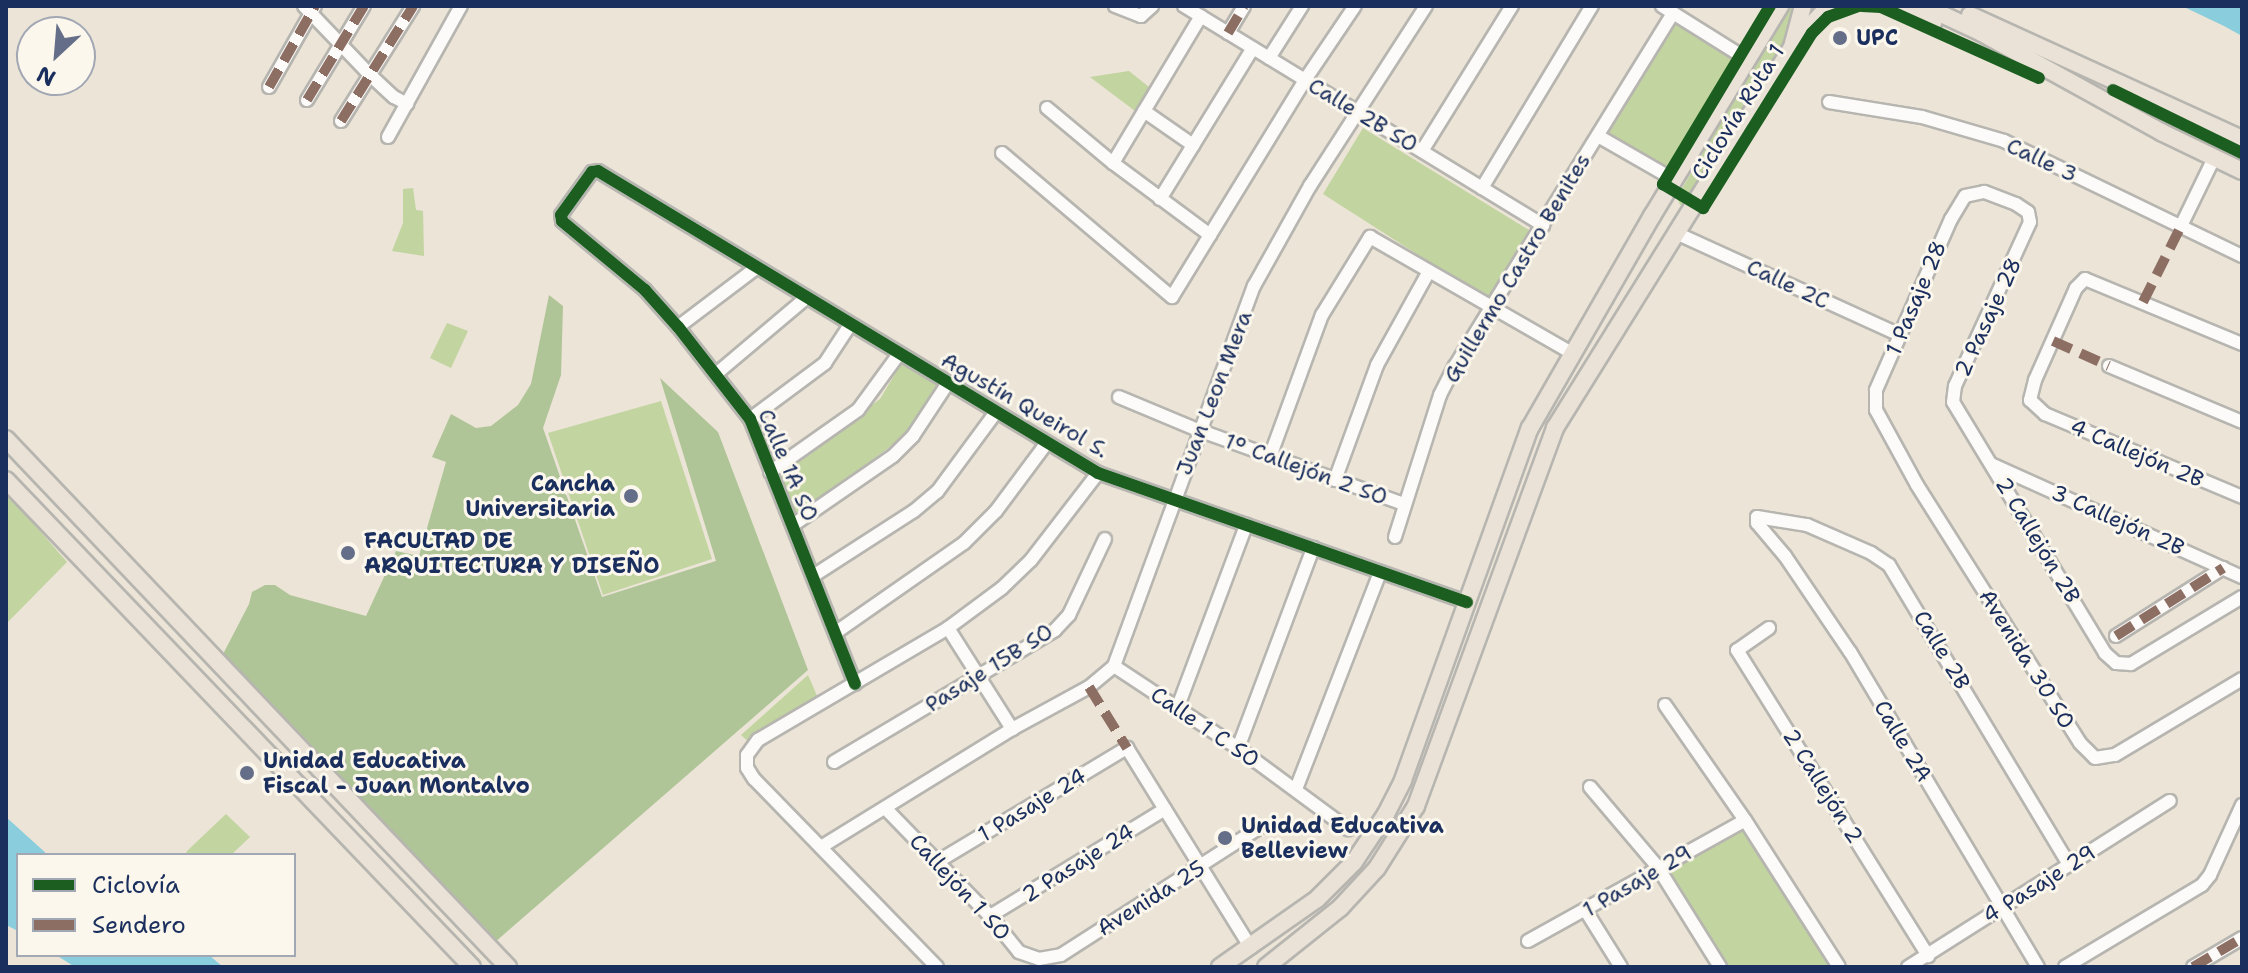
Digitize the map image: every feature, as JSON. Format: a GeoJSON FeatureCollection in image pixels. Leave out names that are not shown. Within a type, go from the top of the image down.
{"type":"FeatureCollection","features":[{"type":"Feature","properties":{"kind":"main road"},"geometry":{"type":"LineString","coordinates":[[1792,47],[1803,6]]}},
{"type":"Feature","properties":{"kind":"main road"},"geometry":{"type":"LineString","coordinates":[[1266,967],[1340,908],[1377,868],[1416,806],[1555,428],[1792,47],[1813,19],[1829,6]]}},
{"type":"Feature","properties":{"kind":"main road"},"geometry":{"type":"LineString","coordinates":[[1899,6],[2028,61],[2242,171]]}},
{"type":"Feature","properties":{"kind":"main road"},"geometry":{"type":"LineString","coordinates":[[1924,6],[2038,44]]}},
{"type":"Feature","properties":{"kind":"main road"},"geometry":{"type":"LineString","coordinates":[[1951,6],[2028,61]]}},
{"type":"Feature","properties":{"kind":"main road"},"geometry":{"type":"LineString","coordinates":[[1975,6],[2038,44],[2242,139]]}},
{"type":"Feature","properties":{"kind":"main road"},"geometry":{"type":"LineString","coordinates":[[1220,967],[1317,899],[1354,862],[1373,836],[1403,780],[1530,428],[1652,216],[1667,182],[1748,60],[1777,10]]}},
{"type":"Feature","properties":{"kind":"main road"},"geometry":{"type":"LineString","coordinates":[[1667,182],[1669,201],[1675,207],[1687,209],[1694,205]]}},
{"type":"Feature","properties":{"kind":"main road"},"geometry":{"type":"LineString","coordinates":[[1652,216],[1663,212],[1671,215],[1676,221],[1676,233]]}},
{"type":"Feature","properties":{"kind":"main road"},"geometry":{"type":"LineString","coordinates":[[6,439],[508,967]]}},
{"type":"Feature","properties":{"kind":"main road"},"geometry":{"type":"LineString","coordinates":[[6,480],[472,967]]}},
{"type":"Feature","properties":{"kind":"main road"},"geometry":{"type":"LineString","coordinates":[[1506,494],[1507,500],[1516,506],[1526,500]]}},
{"type":"Feature","properties":{"kind":"street"},"geometry":{"type":"LineString","coordinates":[[307,100],[364,6]]}},
{"type":"Feature","properties":{"kind":"street"},"geometry":{"type":"LineString","coordinates":[[341,121],[413,6]]}},
{"type":"Feature","properties":{"kind":"street"},"geometry":{"type":"LineString","coordinates":[[388,137],[461,6]]}},
{"type":"Feature","properties":{"kind":"street"},"geometry":{"type":"LineString","coordinates":[[1115,6],[1133,14],[1149,10]]}},
{"type":"Feature","properties":{"kind":"street","name":"Calle 2B SO"},"geometry":{"type":"LineString","coordinates":[[1185,6],[1543,225]]}},
{"type":"Feature","properties":{"kind":"street"},"geometry":{"type":"LineString","coordinates":[[1228,33],[1244,6]]}},
{"type":"Feature","properties":{"kind":"street"},"geometry":{"type":"LineString","coordinates":[[1269,58],[1302,6]]}},
{"type":"Feature","properties":{"kind":"street"},"geometry":{"type":"LineString","coordinates":[[1002,153],[1172,297],[1305,80],[1355,6]]}},
{"type":"Feature","properties":{"kind":"street","name":"Juan Leon Mera"},"geometry":{"type":"LineString","coordinates":[[1114,666],[1198,430],[1254,286],[1275,244],[1426,6]]}},
{"type":"Feature","properties":{"kind":"street"},"geometry":{"type":"LineString","coordinates":[[1422,151],[1512,6]]}},
{"type":"Feature","properties":{"kind":"street"},"geometry":{"type":"LineString","coordinates":[[1482,188],[1592,6]]}},
{"type":"Feature","properties":{"kind":"street"},"geometry":{"type":"LineString","coordinates":[[269,87],[310,9],[369,74],[407,104]]}},
{"type":"Feature","properties":{"kind":"street"},"geometry":{"type":"LineString","coordinates":[[1668,10],[1748,60]]}},
{"type":"Feature","properties":{"kind":"street","name":"Guillermo Castro Benites"},"geometry":{"type":"LineString","coordinates":[[1395,537],[1440,395],[1598,136],[1668,10]]}},
{"type":"Feature","properties":{"kind":"street"},"geometry":{"type":"LineString","coordinates":[[1113,163],[1201,16]]}},
{"type":"Feature","properties":{"kind":"street"},"geometry":{"type":"LineString","coordinates":[[1160,199],[1253,48]]}},
{"type":"Feature","properties":{"kind":"street","name":"Calle 3"},"geometry":{"type":"LineString","coordinates":[[1829,102],[1922,117],[2004,141],[2242,256]]}},
{"type":"Feature","properties":{"kind":"street"},"geometry":{"type":"LineString","coordinates":[[1047,108],[1113,163],[1210,235]]}},
{"type":"Feature","properties":{"kind":"street"},"geometry":{"type":"LineString","coordinates":[[1144,111],[1193,145]]}},
{"type":"Feature","properties":{"kind":"street"},"geometry":{"type":"LineString","coordinates":[[1598,136],[1667,182]]}},
{"type":"Feature","properties":{"kind":"street"},"geometry":{"type":"LineString","coordinates":[[2181,226],[2214,158]]}},
{"type":"Feature","properties":{"kind":"street","name":"Calle 1A SO"},"geometry":{"type":"LineString","coordinates":[[598,171],[586,176],[561,215],[567,225],[618,265],[678,327],[750,419],[855,684]]}},
{"type":"Feature","properties":{"kind":"street","name":"Agustín Queirol S."},"geometry":{"type":"LineString","coordinates":[[598,171],[1098,473],[1467,602]]}},
{"type":"Feature","properties":{"kind":"street","name":"1 Pasaje 28"},"geometry":{"type":"LineString","coordinates":[[1876,410],[1876,390],[1956,208],[1972,192],[1984,192],[2016,204],[2028,212],[2030,222]]}},
{"type":"Feature","properties":{"kind":"street","name":"2 Pasaje 28"},"geometry":{"type":"LineString","coordinates":[[1957,412],[1953,395],[1955,386],[2030,222]]}},
{"type":"Feature","properties":{"kind":"street","name":"Calle 2C"},"geometry":{"type":"LineString","coordinates":[[1676,233],[1900,335]]}},
{"type":"Feature","properties":{"kind":"street"},"geometry":{"type":"LineString","coordinates":[[1271,454],[1322,315],[1370,237],[1572,353]]}},
{"type":"Feature","properties":{"kind":"street"},"geometry":{"type":"LineString","coordinates":[[678,327],[756,268]]}},
{"type":"Feature","properties":{"kind":"street"},"geometry":{"type":"LineString","coordinates":[[1335,480],[1377,365],[1429,271]]}},
{"type":"Feature","properties":{"kind":"street","name":"4 Callejón 2B"},"geometry":{"type":"LineString","coordinates":[[2242,344],[2093,279],[2085,279],[2076,288],[2030,396],[2033,406],[2242,497]]}},
{"type":"Feature","properties":{"kind":"street"},"geometry":{"type":"LineString","coordinates":[[716,374],[806,298]]}},
{"type":"Feature","properties":{"kind":"street"},"geometry":{"type":"LineString","coordinates":[[750,419],[825,363],[850,325]]}},
{"type":"Feature","properties":{"kind":"street"},"geometry":{"type":"LineString","coordinates":[[770,472],[858,410],[899,354]]}},
{"type":"Feature","properties":{"kind":"street"},"geometry":{"type":"LineString","coordinates":[[2109,366],[2242,422]]}},
{"type":"Feature","properties":{"kind":"street"},"geometry":{"type":"LineString","coordinates":[[793,525],[893,456],[913,436],[948,383]]}},
{"type":"Feature","properties":{"kind":"street","name":"1º Callejón 2 SO"},"geometry":{"type":"LineString","coordinates":[[1119,397],[1198,430],[1404,504]]}},
{"type":"Feature","properties":{"kind":"street","name":"Avenida 30 SO"},"geometry":{"type":"LineString","coordinates":[[1876,410],[1917,485],[2089,754],[2108,759],[2242,679]]}},
{"type":"Feature","properties":{"kind":"street"},"geometry":{"type":"LineString","coordinates":[[813,576],[914,511],[937,492],[996,412]]}},
{"type":"Feature","properties":{"kind":"street","name":"2 Callejón 2B"},"geometry":{"type":"LineString","coordinates":[[1957,412],[1993,465],[2105,653],[2121,665],[2139,661],[2242,597]]}},
{"type":"Feature","properties":{"kind":"street"},"geometry":{"type":"LineString","coordinates":[[835,633],[980,529],[1046,444]]}},
{"type":"Feature","properties":{"kind":"street","name":"3 Callejón 2B"},"geometry":{"type":"LineString","coordinates":[[1993,465],[2242,577]]}},
{"type":"Feature","properties":{"kind":"street"},"geometry":{"type":"LineString","coordinates":[[937,967],[754,779],[746,762],[753,745],[948,628],[1002,588],[1031,560],[1098,473]]}},
{"type":"Feature","properties":{"kind":"street","name":"Calle 2B"},"geometry":{"type":"LineString","coordinates":[[1757,523],[1756,518],[1763,516],[1801,523],[1871,553],[1889,565],[2069,865]]}},
{"type":"Feature","properties":{"kind":"street","name":"Calle 2A"},"geometry":{"type":"LineString","coordinates":[[1757,523],[1774,541],[1834,627],[2038,967]]}},
{"type":"Feature","properties":{"kind":"street"},"geometry":{"type":"LineString","coordinates":[[1177,709],[1246,525]]}},
{"type":"Feature","properties":{"kind":"street","name":"Pasaje 15B SO"},"geometry":{"type":"LineString","coordinates":[[834,762],[1055,630],[1069,615],[1105,539]]}},
{"type":"Feature","properties":{"kind":"street"},"geometry":{"type":"LineString","coordinates":[[1238,748],[1313,548]]}},
{"type":"Feature","properties":{"kind":"street"},"geometry":{"type":"LineString","coordinates":[[2116,636],[2210,577],[2218,565]]}},
{"type":"Feature","properties":{"kind":"street"},"geometry":{"type":"LineString","coordinates":[[1296,789],[1380,572]]}},
{"type":"Feature","properties":{"kind":"street"},"geometry":{"type":"LineString","coordinates":[[948,628],[1012,729]]}},
{"type":"Feature","properties":{"kind":"street","name":"2 Callejón 2"},"geometry":{"type":"LineString","coordinates":[[1769,628],[1737,650],[1928,956]]}},
{"type":"Feature","properties":{"kind":"street"},"geometry":{"type":"LineString","coordinates":[[821,847],[1012,729],[1089,687],[1114,666]]}},
{"type":"Feature","properties":{"kind":"street","name":"Calle 1 C SO"},"geometry":{"type":"LineString","coordinates":[[1114,666],[1238,748],[1348,829]]}},
{"type":"Feature","properties":{"kind":"street"},"geometry":{"type":"LineString","coordinates":[[1665,705],[1745,820],[1839,967]]}},
{"type":"Feature","properties":{"kind":"street","name":"1 Pasaje 24"},"geometry":{"type":"LineString","coordinates":[[937,862],[1127,748],[1165,809]]}},
{"type":"Feature","properties":{"kind":"street"},"geometry":{"type":"LineString","coordinates":[[1590,787],[1657,866],[1720,967]]}},
{"type":"Feature","properties":{"kind":"street","name":"4 Pasaje 29"},"geometry":{"type":"LineString","coordinates":[[1908,967],[2170,801]]}},
{"type":"Feature","properties":{"kind":"street"},"geometry":{"type":"LineString","coordinates":[[2065,967],[2202,885],[2210,875],[2242,805]]}},
{"type":"Feature","properties":{"kind":"street","name":"Callejón 1 SO"},"geometry":{"type":"LineString","coordinates":[[885,808],[990,916],[1019,952],[1039,959]]}},
{"type":"Feature","properties":{"kind":"street"},"geometry":{"type":"LineString","coordinates":[[1165,809],[1251,948]]}},
{"type":"Feature","properties":{"kind":"street","name":"2 Pasaje 24"},"geometry":{"type":"LineString","coordinates":[[990,916],[1165,809]]}},
{"type":"Feature","properties":{"kind":"street","name":"1 Pasaje 29"},"geometry":{"type":"LineString","coordinates":[[1528,941],[1586,911],[1657,866],[1745,820]]}},
{"type":"Feature","properties":{"kind":"street","name":"Avenida 25"},"geometry":{"type":"LineString","coordinates":[[1039,959],[1061,955],[1259,828]]}},
{"type":"Feature","properties":{"kind":"street"},"geometry":{"type":"LineString","coordinates":[[1586,911],[1621,967]]}},
{"type":"Feature","properties":{"kind":"street"},"geometry":{"type":"LineString","coordinates":[[2193,967],[2242,938]]}},
{"type":"Feature","properties":{"kind":"green space"},"geometry":{"type":"Polygon","coordinates":[[[1789,6],[1800,6],[1789,39],[1685,204],[1680,205],[1677,197],[1789,6]]]}},
{"type":"Feature","properties":{"kind":"green space"},"geometry":{"type":"Polygon","coordinates":[[[1672,22],[1739,62],[1670,171],[1605,133],[1672,22]]]}},
{"type":"Feature","properties":{"kind":"green space"},"geometry":{"type":"Polygon","coordinates":[[[1129,71],[1154,91],[1139,114],[1090,77],[1129,71]]]}},
{"type":"Feature","properties":{"kind":"green space"},"geometry":{"type":"Polygon","coordinates":[[[1363,128],[1529,230],[1487,299],[1323,194],[1363,128]]]}},
{"type":"Feature","properties":{"kind":"green space"},"geometry":{"type":"Polygon","coordinates":[[[413,188],[416,210],[423,211],[424,256],[392,251],[403,223],[403,189],[413,188]]]}},
{"type":"Feature","properties":{"kind":"green space"},"geometry":{"type":"Polygon","coordinates":[[[549,295],[563,306],[561,375],[543,428],[602,597],[716,561],[660,378],[718,432],[808,670],[494,943],[221,658],[252,592],[265,585],[275,585],[290,595],[366,616],[396,551],[419,556],[446,462],[432,457],[451,414],[476,428],[491,426],[518,405],[531,384],[549,295]]]}},
{"type":"Feature","properties":{"kind":"green space"},"geometry":{"type":"Polygon","coordinates":[[[447,323],[468,331],[451,368],[430,358],[447,323]]]}},
{"type":"Feature","properties":{"kind":"green space"},"geometry":{"type":"Polygon","coordinates":[[[901,364],[940,385],[906,435],[796,516],[778,475],[880,399],[901,364]]]}},
{"type":"Feature","properties":{"kind":"green space","name":"Cancha Universitaria"},"geometry":{"type":"Polygon","coordinates":[[[661,401],[712,559],[603,595],[548,433],[661,401]]]}},
{"type":"Feature","properties":{"kind":"green space"},"geometry":{"type":"Polygon","coordinates":[[[6,492],[67,562],[6,624],[6,492]]]}},
{"type":"Feature","properties":{"kind":"green space"},"geometry":{"type":"Polygon","coordinates":[[[808,675],[818,698],[750,743],[741,735],[808,675]]]}},
{"type":"Feature","properties":{"kind":"green space"},"geometry":{"type":"Polygon","coordinates":[[[226,814],[250,837],[233,853],[186,852],[226,814]]]}},
{"type":"Feature","properties":{"kind":"green space"},"geometry":{"type":"Polygon","coordinates":[[[1745,820],[1836,967],[1722,967],[1664,873],[1745,820]]]}},
{"type":"Feature","properties":{"kind":"water"},"geometry":{"type":"Polygon","coordinates":[[[2182,6],[2242,6],[2242,36],[2224,26],[2182,6]]]}},
{"type":"Feature","properties":{"kind":"water"},"geometry":{"type":"Polygon","coordinates":[[[6,817],[46,853],[16,853],[16,930],[6,925],[6,817]]]}},
{"type":"Feature","properties":{"kind":"water"},"geometry":{"type":"Polygon","coordinates":[[[59,957],[211,957],[223,967],[75,967],[59,957]]]}},
{"type":"Feature","properties":{"kind":"marked path"},"geometry":{"type":"LineString","coordinates":[[269,87],[315,6]]}},
{"type":"Feature","properties":{"kind":"marked path"},"geometry":{"type":"LineString","coordinates":[[307,100],[364,6]]}},
{"type":"Feature","properties":{"kind":"marked path"},"geometry":{"type":"LineString","coordinates":[[341,121],[413,6]]}},
{"type":"Feature","properties":{"kind":"marked path"},"geometry":{"type":"LineString","coordinates":[[1228,33],[1244,6]]}},
{"type":"Feature","properties":{"kind":"marked path"},"geometry":{"type":"LineString","coordinates":[[2143,302],[2181,226]]}},
{"type":"Feature","properties":{"kind":"marked path"},"geometry":{"type":"LineString","coordinates":[[2053,341],[2109,366]]}},
{"type":"Feature","properties":{"kind":"marked path"},"geometry":{"type":"LineString","coordinates":[[2116,636],[2223,568]]}},
{"type":"Feature","properties":{"kind":"marked path"},"geometry":{"type":"LineString","coordinates":[[1089,687],[1127,748]]}},
{"type":"Feature","properties":{"kind":"marked path"},"geometry":{"type":"LineString","coordinates":[[2193,967],[2242,938]]}},
{"type":"Feature","properties":{"kind":"cycle path","name":"Ciclovía Ruta 1"},"geometry":{"type":"LineString","coordinates":[[1770,6],[1663,184],[1703,208],[1812,33],[1828,17],[1858,6]]}},
{"type":"Feature","properties":{"kind":"cycle path"},"geometry":{"type":"LineString","coordinates":[[1862,6],[1881,7],[2039,78]]}},
{"type":"Feature","properties":{"kind":"cycle path"},"geometry":{"type":"LineString","coordinates":[[2113,90],[2242,153]]}},
{"type":"Feature","properties":{"kind":"cycle path"},"geometry":{"type":"LineString","coordinates":[[855,684],[750,419],[645,290],[562,221],[561,215],[592,172],[598,171],[1098,473],[1467,602]]}},
{"type":"Feature","properties":{"kind":"place","name":"UPC"},"geometry":{"type":"Point","coordinates":[1840,38]}},
{"type":"Feature","properties":{"kind":"place","name":"Cancha Universitaria"},"geometry":{"type":"Point","coordinates":[631,496]}},
{"type":"Feature","properties":{"kind":"place","name":"FACULTAD DE ARQUITECTURA Y DISEÑO"},"geometry":{"type":"Point","coordinates":[348,553]}},
{"type":"Feature","properties":{"kind":"place","name":"Unidad Educativa Fiscal - Juan Montalvo"},"geometry":{"type":"Point","coordinates":[247,773]}},
{"type":"Feature","properties":{"kind":"place","name":"Unidad Educativa Belleview"},"geometry":{"type":"Point","coordinates":[1225,838]}}]}
